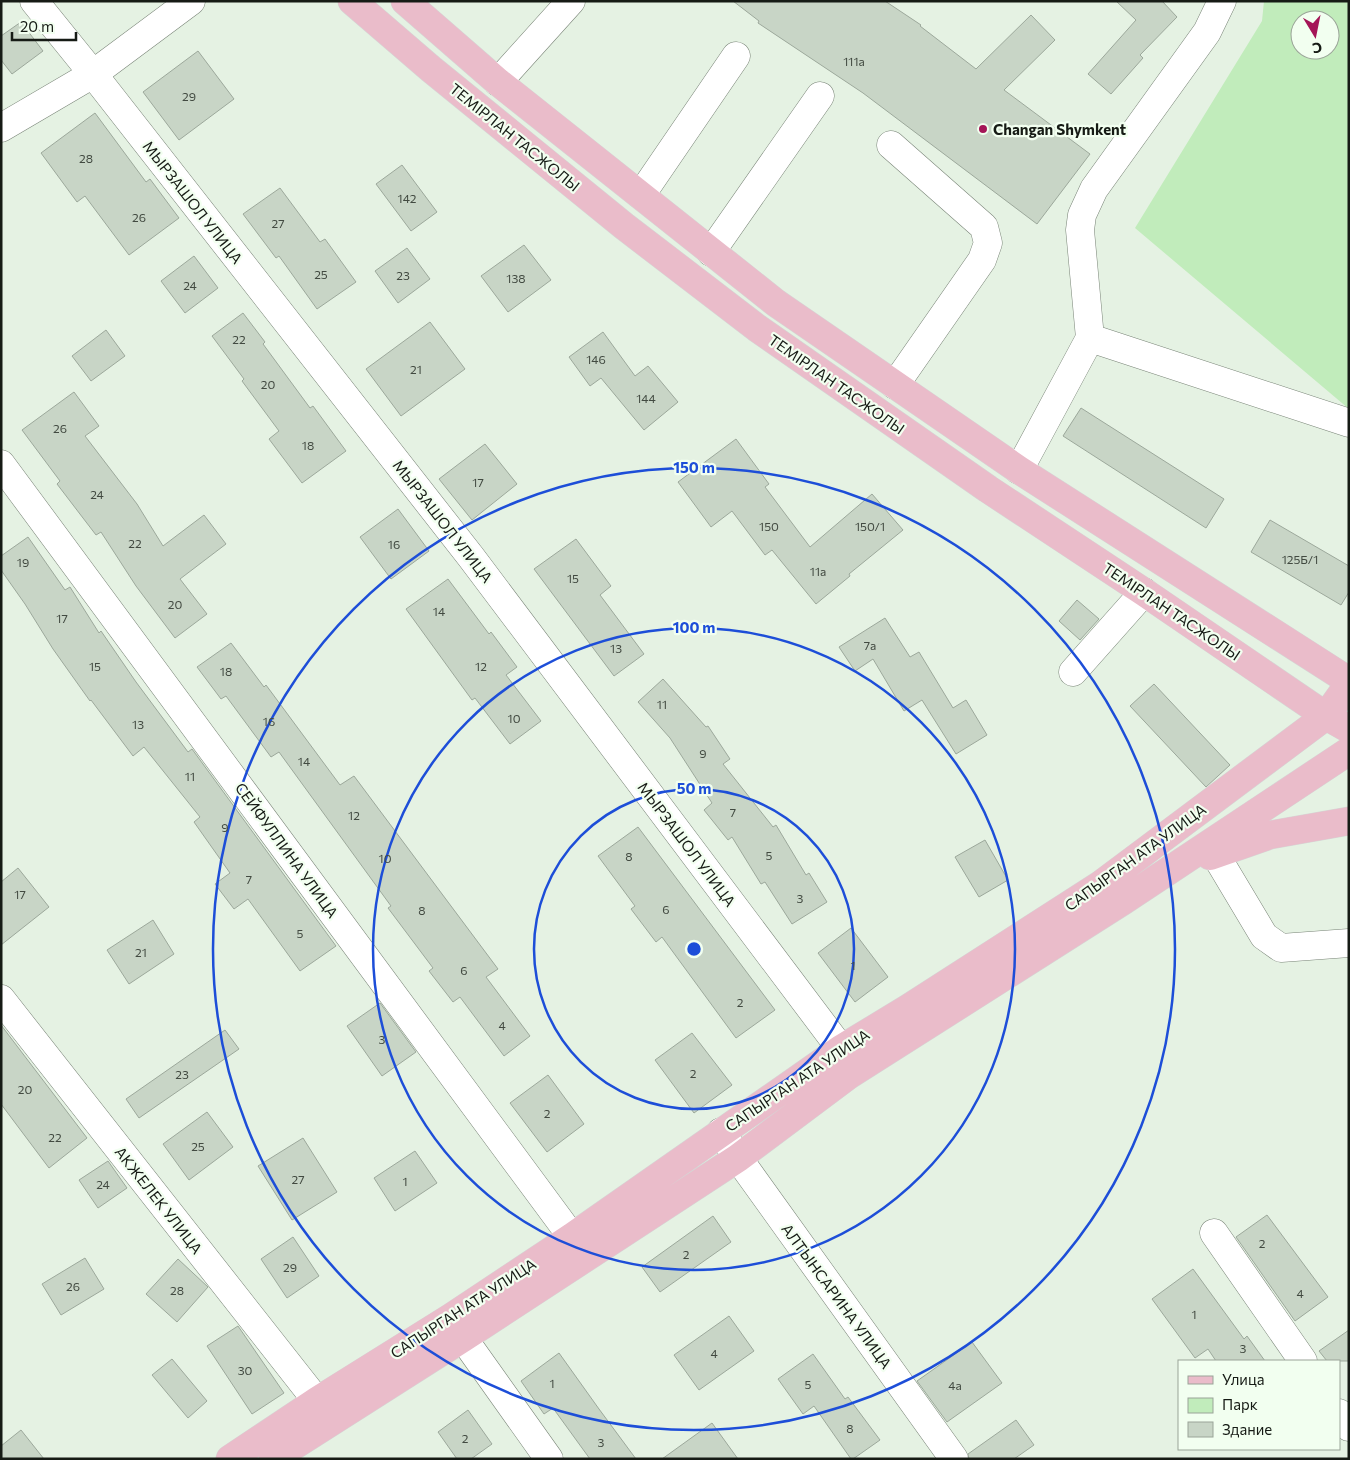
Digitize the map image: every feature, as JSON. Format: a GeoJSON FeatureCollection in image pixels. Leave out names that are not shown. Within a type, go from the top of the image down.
{"type":"FeatureCollection","features":[{"type":"Feature","properties":{"kind":"main road","name":"ТЕМІРЛАН ТАСЖОЛЫ"},"geometry":{"type":"LineString","coordinates":[[352,1],[431,69],[624,226],[757,328],[988,489],[1338,722]]}},
{"type":"Feature","properties":{"kind":"main road"},"geometry":{"type":"LineString","coordinates":[[405,1],[498,82],[776,303],[1019,470],[1349,682]]}},
{"type":"Feature","properties":{"kind":"main road","name":"САПЫРГАН АТА УЛИЦА"},"geometry":{"type":"LineString","coordinates":[[230,1459],[317,1401],[450,1318],[572,1237],[841,1049],[907,1009],[1100,885],[1338,722],[1349,682]]}},
{"type":"Feature","properties":{"kind":"main road","name":"САПЫРГАН АТА УЛИЦА"},"geometry":{"type":"LineString","coordinates":[[273,1459],[463,1338],[738,1158],[849,1075],[1171,869],[1349,751]]}},
{"type":"Feature","properties":{"kind":"main road"},"geometry":{"type":"LineString","coordinates":[[1171,869],[1270,835],[1349,821]]}},
{"type":"Feature","properties":{"kind":"street","name":"МЫРЗАШОЛ УЛИЦА"},"geometry":{"type":"LineString","coordinates":[[34,1],[471,557],[841,1049]]}},
{"type":"Feature","properties":{"kind":"street"},"geometry":{"type":"LineString","coordinates":[[1,128],[93,74],[191,1]]}},
{"type":"Feature","properties":{"kind":"street"},"geometry":{"type":"LineString","coordinates":[[498,82],[571,1]]}},
{"type":"Feature","properties":{"kind":"street"},"geometry":{"type":"LineString","coordinates":[[1019,470],[1090,338],[1080,230],[1082,215],[1094,189],[1207,32],[1222,1]]}},
{"type":"Feature","properties":{"kind":"street"},"geometry":{"type":"LineString","coordinates":[[641,195],[736,56]]}},
{"type":"Feature","properties":{"kind":"street"},"geometry":{"type":"LineString","coordinates":[[711,252],[820,96]]}},
{"type":"Feature","properties":{"kind":"street"},"geometry":{"type":"LineString","coordinates":[[891,144],[984,227],[988,243],[982,260],[894,385]]}},
{"type":"Feature","properties":{"kind":"street"},"geometry":{"type":"LineString","coordinates":[[1090,338],[1349,423]]}},
{"type":"Feature","properties":{"kind":"street","name":"СЕЙФУЛЛИНА УЛИЦА"},"geometry":{"type":"LineString","coordinates":[[1,464],[572,1237]]}},
{"type":"Feature","properties":{"kind":"street"},"geometry":{"type":"LineString","coordinates":[[1073,672],[1144,592]]}},
{"type":"Feature","properties":{"kind":"street"},"geometry":{"type":"LineString","coordinates":[[1215,854],[1264,936],[1281,948],[1349,942]]}},
{"type":"Feature","properties":{"kind":"street","name":"АКЖЕЛЕК УЛИЦА"},"geometry":{"type":"LineString","coordinates":[[1,999],[317,1401]]}},
{"type":"Feature","properties":{"kind":"street","name":"АЛТЫНСАРИНА УЛИЦА"},"geometry":{"type":"LineString","coordinates":[[721,1132],[954,1459]]}},
{"type":"Feature","properties":{"kind":"street"},"geometry":{"type":"LineString","coordinates":[[1214,1233],[1302,1360]]}},
{"type":"Feature","properties":{"kind":"street"},"geometry":{"type":"LineString","coordinates":[[463,1338],[549,1459]]}},
{"type":"Feature","properties":{"kind":"street"},"geometry":{"type":"LineString","coordinates":[[1340,1414],[1349,1427]]}},
{"type":"Feature","properties":{"kind":"green space"},"geometry":{"type":"Polygon","coordinates":[[[1264,1],[1349,1],[1349,409],[1135,228],[1262,21],[1264,1]]]}},
{"type":"Feature","properties":{"kind":"building"},"geometry":{"type":"Polygon","coordinates":[[[733,1],[885,1],[921,25],[976,69],[1031,15],[1055,40],[1004,90],[1090,154],[1037,224],[863,93],[758,23],[759,21],[733,1]]]}},
{"type":"Feature","properties":{"kind":"building"},"geometry":{"type":"Polygon","coordinates":[[[1116,1],[1162,1],[1177,17],[1140,55],[1143,58],[1111,94],[1088,74],[1136,20],[1116,1]]]}},
{"type":"Feature","properties":{"kind":"building"},"geometry":{"type":"Polygon","coordinates":[[[21,22],[43,51],[12,74],[1,60],[1,36],[21,22]]]}},
{"type":"Feature","properties":{"kind":"building"},"geometry":{"type":"Polygon","coordinates":[[[198,51],[234,99],[179,140],[143,92],[198,51]]]}},
{"type":"Feature","properties":{"kind":"building"},"geometry":{"type":"Polygon","coordinates":[[[95,113],[146,182],[150,179],[179,218],[129,255],[85,196],[77,202],[41,153],[95,113]]]}},
{"type":"Feature","properties":{"kind":"building"},"geometry":{"type":"Polygon","coordinates":[[[402,165],[437,212],[411,231],[376,184],[402,165]]]}},
{"type":"Feature","properties":{"kind":"building"},"geometry":{"type":"Polygon","coordinates":[[[280,188],[320,242],[325,239],[356,282],[317,309],[279,256],[276,258],[243,214],[280,188]]]}},
{"type":"Feature","properties":{"kind":"building"},"geometry":{"type":"Polygon","coordinates":[[[524,245],[551,280],[508,312],[481,276],[524,245]]]}},
{"type":"Feature","properties":{"kind":"building"},"geometry":{"type":"Polygon","coordinates":[[[407,248],[430,279],[398,303],[375,271],[407,248]]]}},
{"type":"Feature","properties":{"kind":"building"},"geometry":{"type":"Polygon","coordinates":[[[194,256],[218,288],[185,313],[161,281],[194,256]]]}},
{"type":"Feature","properties":{"kind":"building"},"geometry":{"type":"Polygon","coordinates":[[[243,313],[265,342],[263,344],[310,408],[313,406],[346,451],[302,483],[269,439],[279,431],[212,336],[243,313]]]}},
{"type":"Feature","properties":{"kind":"building"},"geometry":{"type":"Polygon","coordinates":[[[430,322],[465,369],[401,416],[366,369],[430,322]]]}},
{"type":"Feature","properties":{"kind":"building"},"geometry":{"type":"Polygon","coordinates":[[[106,330],[125,356],[91,381],[72,356],[106,330]]]}},
{"type":"Feature","properties":{"kind":"building"},"geometry":{"type":"Polygon","coordinates":[[[603,332],[635,376],[648,366],[678,402],[644,430],[601,378],[590,386],[569,357],[603,332]]]}},
{"type":"Feature","properties":{"kind":"building"},"geometry":{"type":"Polygon","coordinates":[[[74,392],[99,426],[85,436],[137,504],[163,546],[204,515],[226,544],[180,579],[207,614],[175,638],[136,586],[101,532],[96,535],[57,484],[60,481],[22,430],[74,392]]]}},
{"type":"Feature","properties":{"kind":"building"},"geometry":{"type":"Polygon","coordinates":[[[1081,408],[1224,499],[1206,528],[1063,436],[1081,408]]]}},
{"type":"Feature","properties":{"kind":"building"},"geometry":{"type":"Polygon","coordinates":[[[736,439],[769,484],[765,487],[810,547],[872,494],[903,530],[816,604],[772,550],[765,555],[732,511],[711,527],[678,482],[736,439]]]}},
{"type":"Feature","properties":{"kind":"building"},"geometry":{"type":"Polygon","coordinates":[[[485,444],[517,484],[472,520],[439,479],[485,444]]]}},
{"type":"Feature","properties":{"kind":"building"},"geometry":{"type":"Polygon","coordinates":[[[398,509],[429,551],[391,579],[360,537],[398,509]]]}},
{"type":"Feature","properties":{"kind":"building"},"geometry":{"type":"Polygon","coordinates":[[[1270,520],[1349,566],[1349,592],[1341,605],[1251,552],[1270,520]]]}},
{"type":"Feature","properties":{"kind":"building"},"geometry":{"type":"Polygon","coordinates":[[[28,537],[65,590],[70,587],[99,633],[101,631],[188,752],[192,749],[336,946],[300,971],[248,899],[234,909],[215,884],[230,873],[194,822],[200,817],[144,747],[133,756],[90,701],[53,649],[1,570],[1,556],[28,537]]]}},
{"type":"Feature","properties":{"kind":"building"},"geometry":{"type":"Polygon","coordinates":[[[576,539],[611,586],[600,595],[644,654],[614,676],[534,569],[576,539]]]}},
{"type":"Feature","properties":{"kind":"building"},"geometry":{"type":"Polygon","coordinates":[[[448,579],[489,634],[491,632],[517,667],[506,675],[541,721],[510,744],[475,698],[472,700],[406,609],[448,579]]]}},
{"type":"Feature","properties":{"kind":"building"},"geometry":{"type":"Polygon","coordinates":[[[1077,600],[1099,619],[1080,640],[1059,621],[1077,600]]]}},
{"type":"Feature","properties":{"kind":"building"},"geometry":{"type":"Polygon","coordinates":[[[885,618],[910,657],[919,652],[953,708],[966,700],[987,735],[956,754],[922,700],[904,711],[873,659],[855,671],[839,647],[885,618]]]}},
{"type":"Feature","properties":{"kind":"building"},"geometry":{"type":"Polygon","coordinates":[[[231,643],[264,687],[266,685],[340,785],[354,776],[498,969],[486,977],[530,1036],[504,1056],[460,997],[453,1002],[429,971],[433,968],[388,908],[391,906],[279,752],[271,757],[226,696],[221,699],[197,667],[231,643]]]}},
{"type":"Feature","properties":{"kind":"building"},"geometry":{"type":"Polygon","coordinates":[[[663,679],[706,727],[708,726],[730,759],[723,764],[773,827],[776,825],[806,875],[809,873],[827,902],[792,924],[765,882],[761,884],[732,837],[728,840],[704,810],[712,803],[670,738],[638,702],[663,679]]]}},
{"type":"Feature","properties":{"kind":"building"},"geometry":{"type":"Polygon","coordinates":[[[1154,684],[1230,765],[1206,787],[1130,706],[1154,684]]]}},
{"type":"Feature","properties":{"kind":"building"},"geometry":{"type":"Polygon","coordinates":[[[638,827],[775,1010],[736,1038],[662,937],[656,942],[631,909],[635,906],[598,856],[638,827]]]}},
{"type":"Feature","properties":{"kind":"building"},"geometry":{"type":"Polygon","coordinates":[[[985,840],[1008,880],[979,897],[955,857],[985,840]]]}},
{"type":"Feature","properties":{"kind":"building"},"geometry":{"type":"Polygon","coordinates":[[[18,868],[49,907],[1,945],[1,882],[18,868]]]}},
{"type":"Feature","properties":{"kind":"building"},"geometry":{"type":"Polygon","coordinates":[[[153,920],[174,954],[129,984],[107,950],[153,920]]]}},
{"type":"Feature","properties":{"kind":"building"},"geometry":{"type":"Polygon","coordinates":[[[851,928],[888,977],[855,1002],[818,953],[851,928]]]}},
{"type":"Feature","properties":{"kind":"building"},"geometry":{"type":"Polygon","coordinates":[[[380,1003],[416,1052],[382,1076],[347,1026],[380,1003]]]}},
{"type":"Feature","properties":{"kind":"building"},"geometry":{"type":"Polygon","coordinates":[[[1,1025],[87,1138],[49,1168],[1,1104],[1,1025]]]}},
{"type":"Feature","properties":{"kind":"building"},"geometry":{"type":"Polygon","coordinates":[[[225,1030],[239,1049],[139,1118],[126,1099],[225,1030]]]}},
{"type":"Feature","properties":{"kind":"building"},"geometry":{"type":"Polygon","coordinates":[[[692,1033],[732,1085],[694,1113],[655,1060],[692,1033]]]}},
{"type":"Feature","properties":{"kind":"building"},"geometry":{"type":"Polygon","coordinates":[[[548,1075],[584,1124],[547,1152],[510,1103],[548,1075]]]}},
{"type":"Feature","properties":{"kind":"building"},"geometry":{"type":"Polygon","coordinates":[[[207,1112],[233,1147],[189,1180],[163,1144],[207,1112]]]}},
{"type":"Feature","properties":{"kind":"building"},"geometry":{"type":"Polygon","coordinates":[[[303,1138],[337,1192],[292,1220],[258,1166],[303,1138]]]}},
{"type":"Feature","properties":{"kind":"building"},"geometry":{"type":"Polygon","coordinates":[[[415,1151],[437,1183],[395,1211],[374,1178],[415,1151]]]}},
{"type":"Feature","properties":{"kind":"building"},"geometry":{"type":"Polygon","coordinates":[[[108,1161],[127,1188],[98,1208],[79,1180],[108,1161]]]}},
{"type":"Feature","properties":{"kind":"building"},"geometry":{"type":"Polygon","coordinates":[[[1267,1215],[1328,1297],[1295,1321],[1236,1237],[1267,1215]]]}},
{"type":"Feature","properties":{"kind":"building"},"geometry":{"type":"Polygon","coordinates":[[[713,1216],[731,1242],[660,1292],[642,1267],[713,1216]]]}},
{"type":"Feature","properties":{"kind":"building"},"geometry":{"type":"Polygon","coordinates":[[[293,1237],[319,1276],[287,1298],[261,1259],[293,1237]]]}},
{"type":"Feature","properties":{"kind":"building"},"geometry":{"type":"Polygon","coordinates":[[[85,1258],[104,1289],[61,1315],[42,1284],[85,1258]]]}},
{"type":"Feature","properties":{"kind":"building"},"geometry":{"type":"Polygon","coordinates":[[[178,1259],[208,1287],[177,1322],[146,1294],[178,1259]]]}},
{"type":"Feature","properties":{"kind":"building"},"geometry":{"type":"Polygon","coordinates":[[[1193,1269],[1244,1339],[1247,1336],[1264,1360],[1215,1360],[1208,1349],[1195,1358],[1152,1299],[1193,1269]]]}},
{"type":"Feature","properties":{"kind":"building"},"geometry":{"type":"Polygon","coordinates":[[[729,1316],[754,1351],[699,1390],[674,1355],[729,1316]]]}},
{"type":"Feature","properties":{"kind":"building"},"geometry":{"type":"Polygon","coordinates":[[[238,1326],[284,1393],[252,1414],[207,1346],[238,1326]]]}},
{"type":"Feature","properties":{"kind":"building"},"geometry":{"type":"Polygon","coordinates":[[[1349,1330],[1349,1361],[1326,1360],[1319,1351],[1349,1330]]]}},
{"type":"Feature","properties":{"kind":"building"},"geometry":{"type":"Polygon","coordinates":[[[972,1342],[1002,1383],[947,1422],[917,1381],[972,1342]]]}},
{"type":"Feature","properties":{"kind":"building"},"geometry":{"type":"Polygon","coordinates":[[[559,1353],[636,1459],[590,1459],[553,1408],[544,1414],[521,1381],[559,1353]]]}},
{"type":"Feature","properties":{"kind":"building"},"geometry":{"type":"Polygon","coordinates":[[[813,1354],[845,1399],[848,1397],[880,1440],[853,1459],[851,1459],[814,1406],[803,1414],[778,1379],[813,1354]]]}},
{"type":"Feature","properties":{"kind":"building"},"geometry":{"type":"Polygon","coordinates":[[[172,1359],[207,1401],[188,1418],[152,1375],[172,1359]]]}},
{"type":"Feature","properties":{"kind":"building"},"geometry":{"type":"Polygon","coordinates":[[[468,1410],[492,1444],[471,1459],[457,1459],[438,1432],[468,1410]]]}},
{"type":"Feature","properties":{"kind":"building"},"geometry":{"type":"Polygon","coordinates":[[[1016,1420],[1034,1445],[1014,1459],[969,1459],[968,1454],[1016,1420]]]}},
{"type":"Feature","properties":{"kind":"building"},"geometry":{"type":"Polygon","coordinates":[[[712,1423],[738,1459],[662,1459],[712,1423]]]}},
{"type":"Feature","properties":{"kind":"building"},"geometry":{"type":"Polygon","coordinates":[[[21,1430],[44,1459],[1,1459],[1,1446],[21,1430]]]}},
{"type":"Feature","properties":{"kind":"place","name":"Changan Shymkent"},"geometry":{"type":"Point","coordinates":[983,129]}}]}
